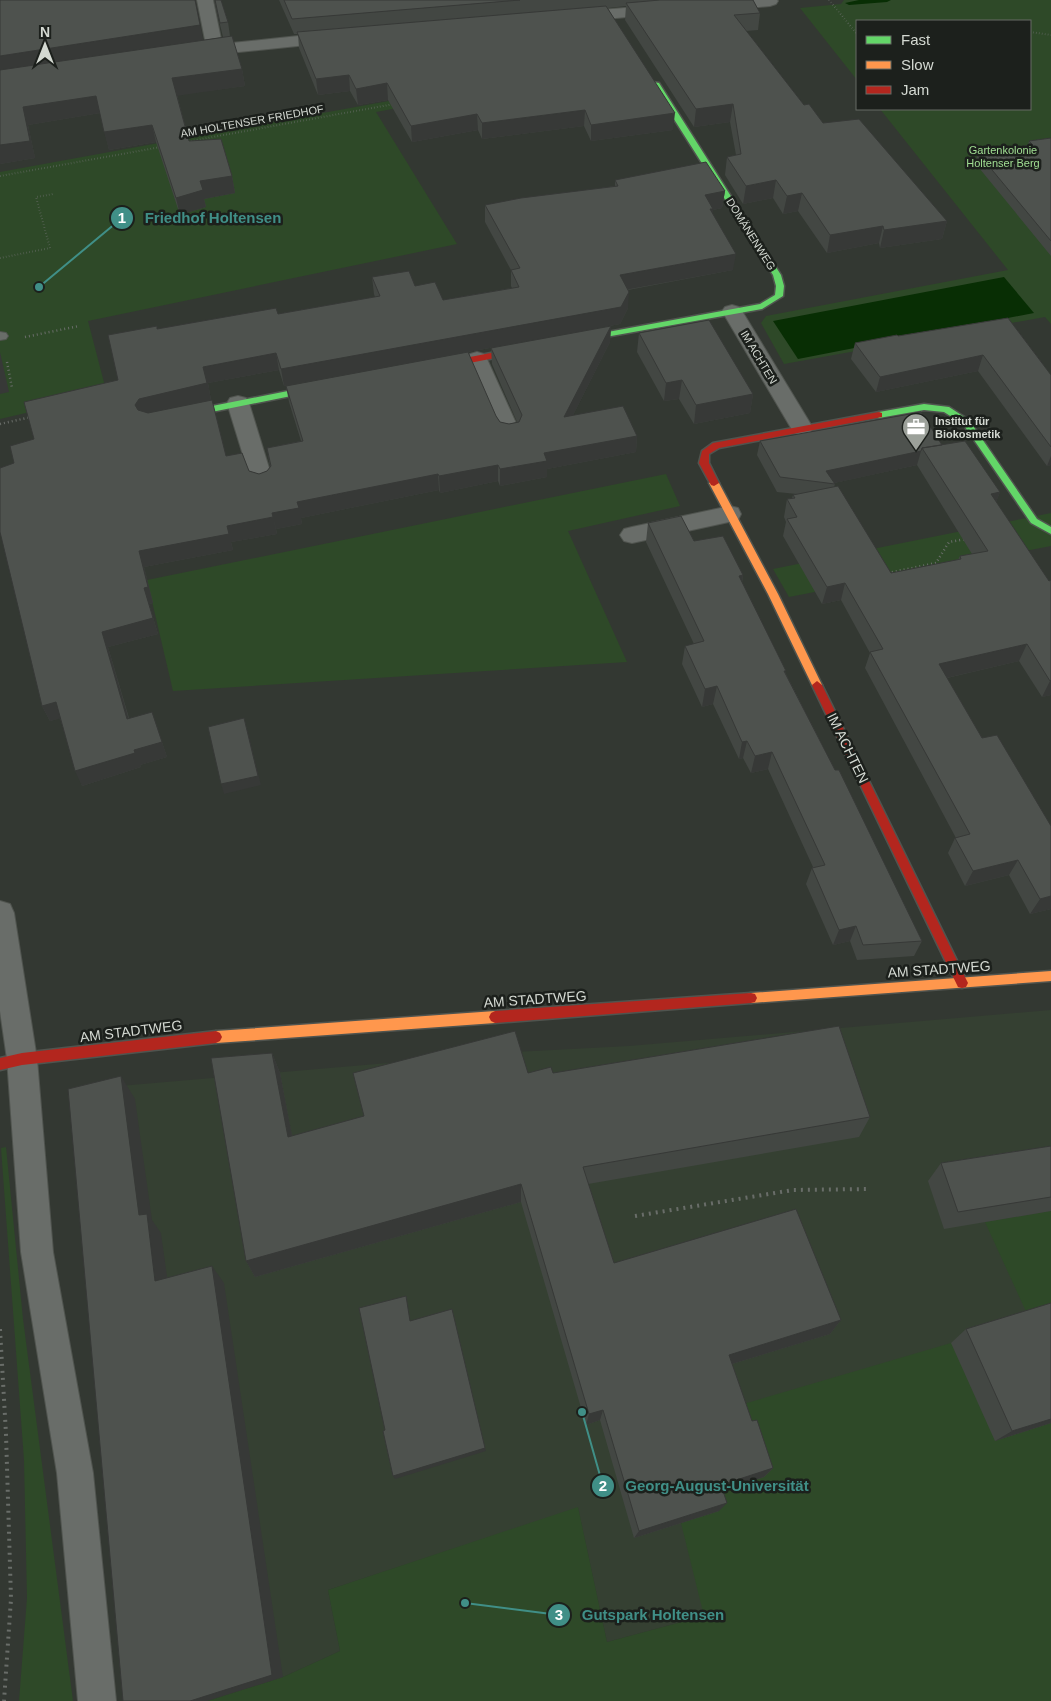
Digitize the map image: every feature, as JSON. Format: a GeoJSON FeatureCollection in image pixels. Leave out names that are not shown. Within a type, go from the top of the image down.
{"type":"FeatureCollection","features":[{"type":"Feature","properties":{"kind":"street"},"geometry":{"type":"LineString","coordinates":[[205,0],[215,48]]}},
{"type":"Feature","properties":{"kind":"street"},"geometry":{"type":"LineString","coordinates":[[702,7],[770,1]]}},
{"type":"Feature","properties":{"kind":"street"},"geometry":{"type":"LineString","coordinates":[[555,19],[614,18],[673,9]]}},
{"type":"Feature","properties":{"kind":"street"},"geometry":{"type":"LineString","coordinates":[[185,53],[215,48],[351,36]]}},
{"type":"Feature","properties":{"kind":"street","name":"DOMÄNENWEG"},"geometry":{"type":"LineString","coordinates":[[565,342],[762,306],[779,296],[780,286],[777,275],[649,74]]}},
{"type":"Feature","properties":{"kind":"street","name":"IM ACHTEN"},"geometry":{"type":"LineString","coordinates":[[732,311],[802,428]]}},
{"type":"Feature","properties":{"kind":"street"},"geometry":{"type":"LineString","coordinates":[[422,369],[536,348]]}},
{"type":"Feature","properties":{"kind":"street"},"geometry":{"type":"LineString","coordinates":[[477,359],[509,432]]}},
{"type":"Feature","properties":{"kind":"street"},"geometry":{"type":"LineString","coordinates":[[162,419],[332,385]]}},
{"type":"Feature","properties":{"kind":"street"},"geometry":{"type":"LineString","coordinates":[[238,403],[262,481]]}},
{"type":"Feature","properties":{"kind":"street","name":"IM ACHTEN"},"geometry":{"type":"LineString","coordinates":[[962,983],[777,603],[704,463],[705,453],[716,445],[802,428],[924,407],[946,409],[966,422],[1034,521],[1051,530]]}},
{"type":"Feature","properties":{"kind":"street"},"geometry":{"type":"LineString","coordinates":[[632,535],[730,514]]}},
{"type":"Feature","properties":{"kind":"street"},"geometry":{"type":"LineString","coordinates":[[0,913],[11,1062],[37,1252],[75,1473],[97,1701]]}},
{"type":"Feature","properties":{"kind":"street","name":"AM STADTWEG"},"geometry":{"type":"LineString","coordinates":[[11,1062],[178,1040],[1051,976]]}},
{"type":"Feature","properties":{"kind":"path"},"geometry":{"type":"LineString","coordinates":[[829,0],[856,33]]}},
{"type":"Feature","properties":{"kind":"path"},"geometry":{"type":"LineString","coordinates":[[1031,32],[1051,35]]}},
{"type":"Feature","properties":{"kind":"path","name":"AM HOLTENSER FRIEDHOF"},"geometry":{"type":"LineString","coordinates":[[186,142],[400,103]]}},
{"type":"Feature","properties":{"kind":"path","name":"AM HOLTENSER FRIEDHOF"},"geometry":{"type":"LineString","coordinates":[[0,176],[166,146]]}},
{"type":"Feature","properties":{"kind":"path"},"geometry":{"type":"LineString","coordinates":[[0,258],[50,248],[36,197],[52,194]]}},
{"type":"Feature","properties":{"kind":"path"},"geometry":{"type":"LineString","coordinates":[[21,338],[78,326]]}},
{"type":"Feature","properties":{"kind":"path"},"geometry":{"type":"LineString","coordinates":[[0,424],[37,415]]}},
{"type":"Feature","properties":{"kind":"path"},"geometry":{"type":"LineString","coordinates":[[880,571],[888,573],[936,563],[949,542],[967,538]]}},
{"type":"Feature","properties":{"kind":"path"},"geometry":{"type":"LineString","coordinates":[[635,1216],[792,1190],[869,1189]]}},
{"type":"Feature","properties":{"kind":"path"},"geometry":{"type":"LineString","coordinates":[[0,1328],[6,1434],[11,1599],[4,1701]]}},
{"type":"Feature","properties":{"kind":"shaded area"},"geometry":{"type":"Polygon","coordinates":[[[1004,277],[1034,313],[798,359],[773,321],[1004,277]]]}},
{"type":"Feature","properties":{"kind":"shaded area"},"geometry":{"type":"Polygon","coordinates":[[[1051,1010],[1051,1701],[704,1616],[607,1642],[578,1508],[328,1590],[340,1651],[283,1677],[207,1701],[85,1089],[515,1052],[629,1046],[1051,1010]]]}},
{"type":"Feature","properties":{"kind":"green space","name":"Gartenkolonie Holtenser Berg"},"geometry":{"type":"Polygon","coordinates":[[[844,0],[1051,0],[1051,324],[1045,317],[784,364],[761,323],[766,316],[1008,270],[881,110],[1031,110],[1031,20],[856,20],[856,79],[800,8],[841,4],[844,0]]]}},
{"type":"Feature","properties":{"kind":"green space"},"geometry":{"type":"Polygon","coordinates":[[[471,86],[475,94],[376,112],[457,244],[88,321],[107,394],[0,419],[0,172],[471,86]]]}},
{"type":"Feature","properties":{"kind":"green space"},"geometry":{"type":"Polygon","coordinates":[[[666,474],[680,506],[568,531],[627,662],[173,691],[147,580],[666,474]]]}},
{"type":"Feature","properties":{"kind":"green space"},"geometry":{"type":"Polygon","coordinates":[[[1051,513],[1051,546],[789,597],[773,569],[1051,513]]]}},
{"type":"Feature","properties":{"kind":"green space"},"geometry":{"type":"Polygon","coordinates":[[[6,1147],[23,1319],[73,1701],[19,1701],[27,1598],[24,1460],[1,1148],[6,1147]]]}},
{"type":"Feature","properties":{"kind":"green space"},"geometry":{"type":"Polygon","coordinates":[[[1051,1211],[1051,1312],[1029,1318],[985,1222],[1051,1211]]]}},
{"type":"Feature","properties":{"kind":"green space"},"geometry":{"type":"Polygon","coordinates":[[[951,1343],[1051,1423],[1051,1701],[207,1701],[283,1677],[340,1651],[328,1590],[578,1507],[607,1642],[704,1616],[681,1523],[719,1510],[689,1420],[951,1343]]]}},
{"type":"Feature","properties":{"kind":"building"},"geometry":{"type":"Polygon","coordinates":[[[0,0],[195,0],[200,25],[0,56],[0,0]]]}},
{"type":"Feature","properties":{"kind":"building"},"geometry":{"type":"Polygon","coordinates":[[[215,0],[221,0],[228,22],[220,23],[215,0]]]}},
{"type":"Feature","properties":{"kind":"building"},"geometry":{"type":"Polygon","coordinates":[[[284,0],[520,0],[292,19],[284,0]]]}},
{"type":"Feature","properties":{"kind":"building"},"geometry":{"type":"Polygon","coordinates":[[[660,0],[753,0],[760,13],[734,15],[804,105],[809,104],[823,123],[859,119],[947,221],[884,230],[883,226],[830,235],[802,193],[787,196],[776,180],[746,186],[727,157],[741,154],[733,104],[696,109],[626,3],[660,0]]]}},
{"type":"Feature","properties":{"kind":"building"},"geometry":{"type":"Polygon","coordinates":[[[606,6],[675,113],[591,125],[585,110],[482,123],[477,114],[411,126],[387,83],[356,89],[349,75],[316,79],[297,32],[606,6]]]}},
{"type":"Feature","properties":{"kind":"building"},"geometry":{"type":"Polygon","coordinates":[[[232,36],[242,69],[172,78],[189,141],[221,139],[232,176],[200,181],[203,190],[176,198],[152,125],[104,132],[96,96],[23,107],[30,141],[0,145],[0,70],[232,36]]]}},
{"type":"Feature","properties":{"kind":"building"},"geometry":{"type":"Polygon","coordinates":[[[1051,138],[1051,241],[978,153],[1033,145],[1029,141],[1051,138]]]}},
{"type":"Feature","properties":{"kind":"building"},"geometry":{"type":"Polygon","coordinates":[[[706,162],[725,191],[705,195],[713,209],[710,209],[736,254],[620,275],[629,292],[621,307],[281,369],[276,353],[203,367],[207,383],[139,399],[135,405],[138,410],[148,413],[212,400],[226,456],[242,453],[249,471],[259,474],[267,471],[271,466],[267,448],[303,441],[286,386],[468,352],[496,416],[500,422],[509,424],[519,422],[522,415],[491,348],[611,326],[564,417],[623,406],[637,436],[544,453],[547,461],[500,469],[498,465],[439,476],[438,474],[297,502],[299,508],[272,513],[273,517],[227,526],[229,534],[139,551],[148,587],[144,588],[153,618],[102,632],[127,719],[152,712],[162,742],[134,750],[135,753],[75,771],[56,702],[42,706],[0,532],[0,468],[14,463],[10,446],[34,439],[24,402],[118,380],[108,335],[157,326],[157,329],[276,308],[278,314],[380,296],[372,277],[409,271],[415,286],[435,282],[443,300],[519,287],[511,270],[520,268],[485,205],[521,198],[618,186],[615,180],[706,162]]]}},
{"type":"Feature","properties":{"kind":"building"},"geometry":{"type":"Polygon","coordinates":[[[1008,318],[1051,375],[1051,447],[983,355],[880,377],[855,343],[897,335],[1008,318]]]}},
{"type":"Feature","properties":{"kind":"building"},"geometry":{"type":"Polygon","coordinates":[[[709,320],[753,394],[696,405],[682,380],[666,383],[639,333],[709,320]]]}},
{"type":"Feature","properties":{"kind":"building"},"geometry":{"type":"Polygon","coordinates":[[[921,412],[942,445],[826,471],[835,484],[780,477],[760,441],[921,412]]]}},
{"type":"Feature","properties":{"kind":"building"},"geometry":{"type":"Polygon","coordinates":[[[965,441],[1000,492],[991,494],[1049,581],[1051,580],[1050,681],[1027,644],[939,664],[982,738],[997,735],[1051,826],[1051,896],[1040,899],[1018,860],[973,871],[955,838],[970,834],[870,652],[883,649],[845,583],[827,587],[787,519],[797,517],[787,499],[795,498],[793,495],[838,486],[891,573],[961,559],[960,556],[988,551],[922,448],[965,441]]]}},
{"type":"Feature","properties":{"kind":"building"},"geometry":{"type":"Polygon","coordinates":[[[681,516],[694,541],[723,536],[743,575],[739,576],[786,671],[784,671],[835,770],[839,770],[922,941],[863,945],[856,926],[839,930],[812,868],[825,865],[772,752],[755,756],[747,741],[742,742],[717,686],[705,689],[685,646],[704,641],[648,523],[681,516]]]}},
{"type":"Feature","properties":{"kind":"building"},"geometry":{"type":"Polygon","coordinates":[[[244,718],[258,776],[221,784],[208,727],[244,718]]]}},
{"type":"Feature","properties":{"kind":"building"},"geometry":{"type":"Polygon","coordinates":[[[839,1026],[870,1117],[583,1167],[614,1263],[796,1209],[841,1320],[729,1355],[752,1421],[757,1420],[773,1468],[721,1485],[727,1503],[639,1531],[603,1410],[589,1414],[521,1184],[246,1261],[211,1058],[272,1053],[288,1137],[364,1116],[353,1073],[515,1031],[528,1073],[551,1067],[553,1073],[839,1026]]]}},
{"type":"Feature","properties":{"kind":"building"},"geometry":{"type":"Polygon","coordinates":[[[121,1076],[139,1215],[147,1214],[155,1281],[212,1266],[272,1675],[190,1701],[123,1701],[68,1089],[121,1076]]]}},
{"type":"Feature","properties":{"kind":"building"},"geometry":{"type":"Polygon","coordinates":[[[1051,1146],[1051,1197],[958,1212],[941,1163],[1051,1146]]]}},
{"type":"Feature","properties":{"kind":"building"},"geometry":{"type":"Polygon","coordinates":[[[406,1296],[410,1321],[452,1309],[485,1448],[393,1476],[359,1308],[406,1296]]]}},
{"type":"Feature","properties":{"kind":"building"},"geometry":{"type":"Polygon","coordinates":[[[1051,1303],[1051,1419],[1012,1431],[966,1329],[1051,1303]]]}},
{"type":"Feature","properties":{"kind":"waterway"},"geometry":{"type":"LineString","coordinates":[[849,3],[887,0]]}},
{"type":"Feature","properties":{"kind":"traffic: fast"},"geometry":{"type":"LineString","coordinates":[[575,341],[762,306],[779,296],[780,286],[777,275],[655,83]]}},
{"type":"Feature","properties":{"kind":"traffic: fast"},"geometry":{"type":"LineString","coordinates":[[177,416],[323,387]]}},
{"type":"Feature","properties":{"kind":"traffic: fast"},"geometry":{"type":"LineString","coordinates":[[879,415],[924,407],[946,409],[966,422],[1034,521],[1051,531]]}},
{"type":"Feature","properties":{"kind":"traffic: slow"},"geometry":{"type":"LineString","coordinates":[[714,483],[773,594],[817,685]]}},
{"type":"Feature","properties":{"kind":"traffic: slow"},"geometry":{"type":"LineString","coordinates":[[751,998],[1051,976]]}},
{"type":"Feature","properties":{"kind":"traffic: slow"},"geometry":{"type":"LineString","coordinates":[[216,1037],[495,1017]]}},
{"type":"Feature","properties":{"kind":"traffic: jam"},"geometry":{"type":"LineString","coordinates":[[434,367],[527,349]]}},
{"type":"Feature","properties":{"kind":"traffic: jam"},"geometry":{"type":"LineString","coordinates":[[714,483],[704,463],[705,453],[716,445],[879,415]]}},
{"type":"Feature","properties":{"kind":"traffic: jam"},"geometry":{"type":"LineString","coordinates":[[817,685],[962,983]]}},
{"type":"Feature","properties":{"kind":"traffic: jam"},"geometry":{"type":"LineString","coordinates":[[495,1017],[751,998]]}},
{"type":"Feature","properties":{"kind":"traffic: jam"},"geometry":{"type":"LineString","coordinates":[[0,1064],[22,1059],[216,1037]]}},
{"type":"Feature","properties":{"kind":"place","name":"Friedhof Holtensen"},"geometry":{"type":"Point","coordinates":[39,287]}},
{"type":"Feature","properties":{"kind":"place","name":"Institut für Biokosmetik"},"geometry":{"type":"Point","coordinates":[916,451]}},
{"type":"Feature","properties":{"kind":"place","name":"Georg-August-Universität"},"geometry":{"type":"Point","coordinates":[582,1412]}},
{"type":"Feature","properties":{"kind":"place","name":"Gutspark Holtensen"},"geometry":{"type":"Point","coordinates":[465,1603]}}]}
